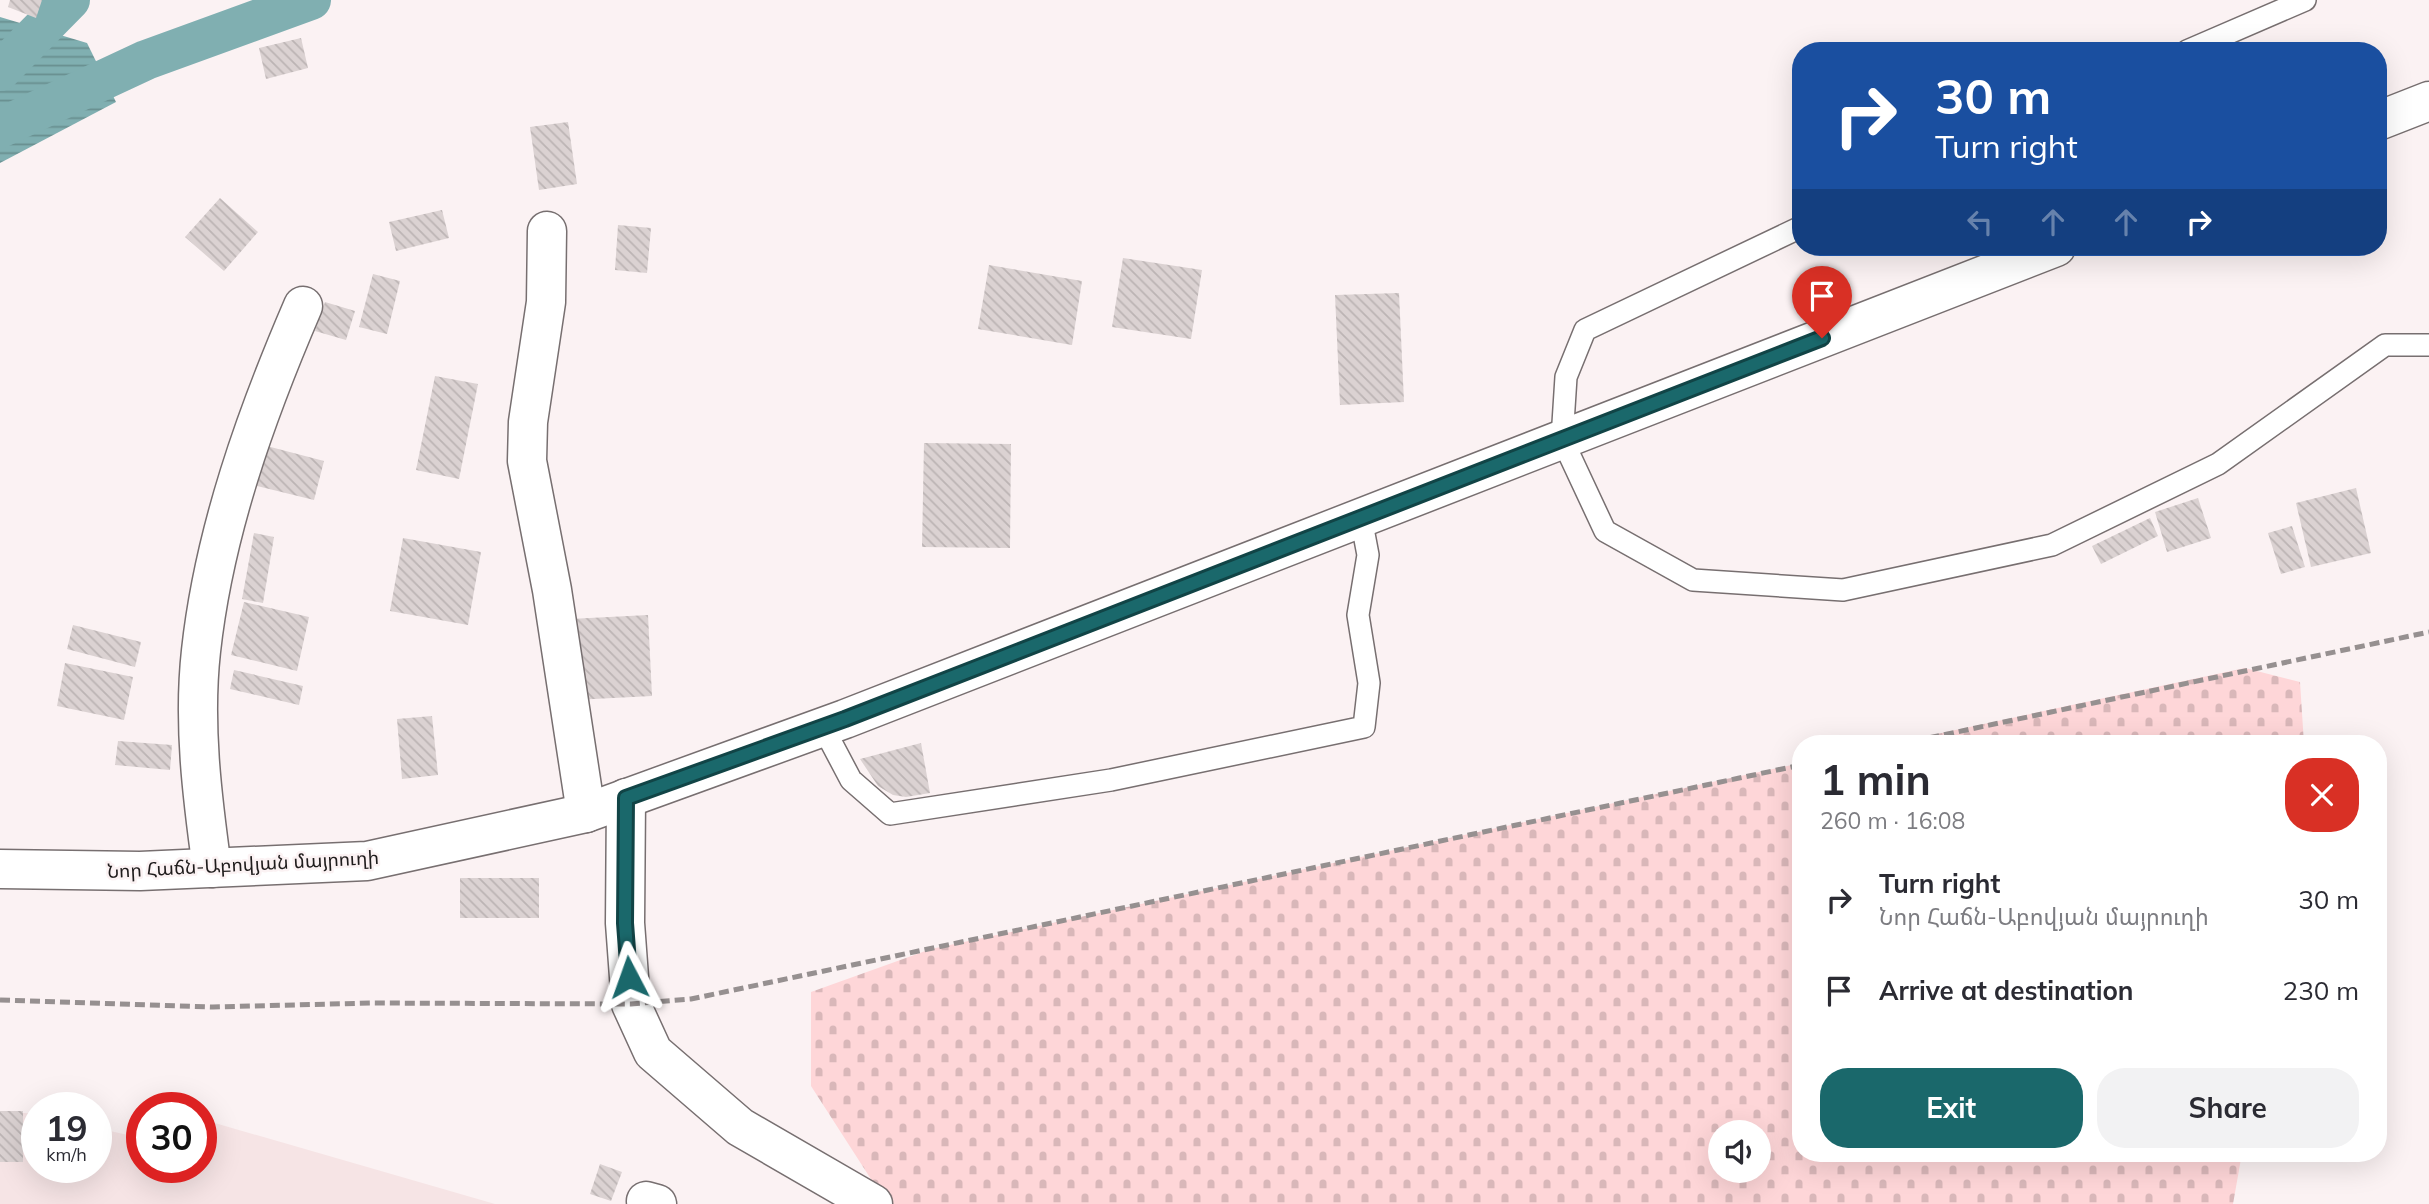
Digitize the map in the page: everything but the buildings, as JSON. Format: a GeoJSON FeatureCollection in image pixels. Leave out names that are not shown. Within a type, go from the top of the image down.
{"type":"FeatureCollection","features":[{"type":"Feature","properties":{"kind":"main road"},"geometry":{"type":"LineString","coordinates":[[2387,117],[2429,101]]}},
{"type":"Feature","properties":{"kind":"main road"},"geometry":{"type":"LineString","coordinates":[[547,231],[546,302],[528,422],[527,461],[552,590],[586,813]]}},
{"type":"Feature","properties":{"kind":"main road","name":"Նոր Հաճն-Աբովյան մայրուղի"},"geometry":{"type":"LineString","coordinates":[[0,869],[140,872],[367,861],[586,813],[823,727],[2033,256]]}},
{"type":"Feature","properties":{"kind":"main road"},"geometry":{"type":"LineString","coordinates":[[212,868],[200,782],[201,651],[212,581],[248,444],[303,306]]}},
{"type":"Feature","properties":{"kind":"main road"},"geometry":{"type":"LineString","coordinates":[[626,798],[625,923],[631,1004],[653,1052],[740,1127],[873,1204]]}},
{"type":"Feature","properties":{"kind":"lane"},"geometry":{"type":"LineString","coordinates":[[2208,42],[2305,0]]}},
{"type":"Feature","properties":{"kind":"lane"},"geometry":{"type":"LineString","coordinates":[[1792,230],[1584,330],[1566,377],[1562,439],[1605,531],[1693,580],[1843,590],[2052,545],[2218,464],[2385,345],[2429,345]]}},
{"type":"Feature","properties":{"kind":"lane"},"geometry":{"type":"LineString","coordinates":[[823,727],[851,780],[890,814],[1111,780],[1364,727],[1369,683],[1358,615],[1368,555],[1361,518]]}},
{"type":"Feature","properties":{"kind":"shaded area"},"geometry":{"type":"Polygon","coordinates":[[[0,1111],[21,1113],[21,1183],[112,1183],[112,1131],[126,1135],[126,1183],[217,1183],[217,1124],[495,1204],[0,1204],[0,1111]]]}},
{"type":"Feature","properties":{"kind":"green space"},"geometry":{"type":"Polygon","coordinates":[[[2245,668],[2300,682],[2303,735],[1932,735],[2245,668]]]}},
{"type":"Feature","properties":{"kind":"green space"},"geometry":{"type":"Polygon","coordinates":[[[1792,765],[1792,1162],[2240,1162],[2233,1204],[887,1204],[811,1086],[811,992],[931,949],[1792,765]]]}},
{"type":"Feature","properties":{"kind":"water"},"geometry":{"type":"Polygon","coordinates":[[[0,17],[87,43],[116,102],[0,163],[0,17]]]}},
{"type":"Feature","properties":{"kind":"waterway"},"geometry":{"type":"LineString","coordinates":[[0,71],[70,0]]}},
{"type":"Feature","properties":{"kind":"waterway"},"geometry":{"type":"LineString","coordinates":[[0,128],[146,60],[311,0]]}},
{"type":"Feature","properties":{"kind":"railway"},"geometry":{"type":"LineString","coordinates":[[1943,735],[2429,632]]}},
{"type":"Feature","properties":{"kind":"railway"},"geometry":{"type":"LineString","coordinates":[[0,1000],[213,1007],[372,1003],[631,1004],[691,999],[1792,767]]}},
{"type":"Feature","properties":{"kind":"route"},"geometry":{"type":"LineString","coordinates":[[629,977],[625,923],[626,798],[845,719],[1822,338]]}}]}
